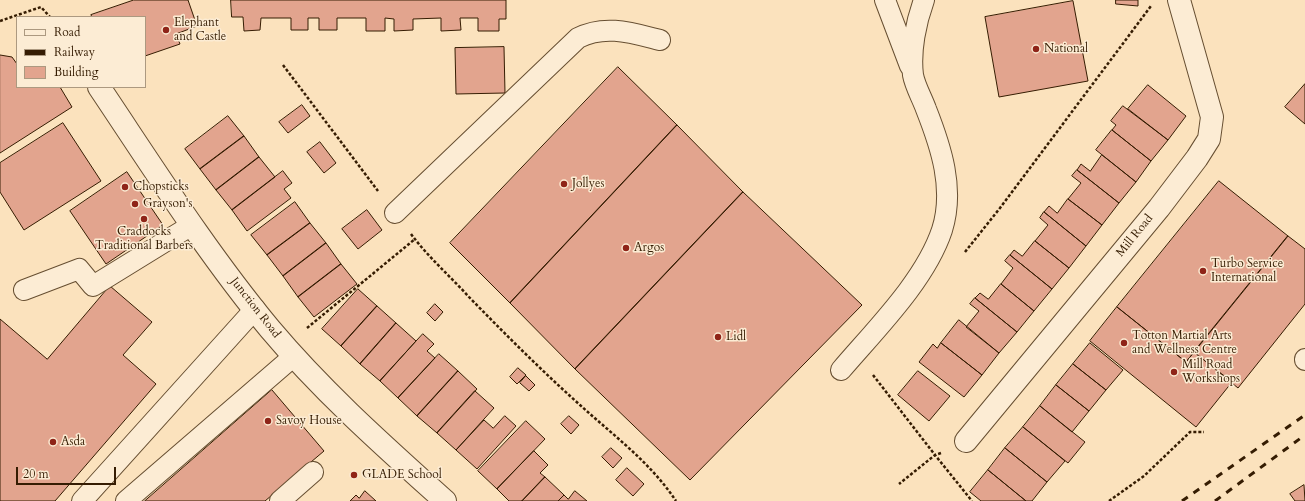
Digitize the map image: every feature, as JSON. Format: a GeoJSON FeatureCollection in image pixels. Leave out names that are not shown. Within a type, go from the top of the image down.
{"type":"FeatureCollection","features":[{"type":"Feature","properties":{"kind":"street","name":"Mill Road"},"geometry":{"type":"LineString","coordinates":[[966,441],[1159,208],[1197,158],[1209,139],[1212,117],[1179,0]]}},
{"type":"Feature","properties":{"kind":"street","name":"Junction Road"},"geometry":{"type":"LineString","coordinates":[[100,88],[192,225],[255,309],[290,351],[344,410],[445,501]]}},
{"type":"Feature","properties":{"kind":"lane"},"geometry":{"type":"LineString","coordinates":[[841,370],[916,280],[934,251],[942,229],[947,204],[946,180],[942,155],[885,0]]}},
{"type":"Feature","properties":{"kind":"lane"},"geometry":{"type":"LineString","coordinates":[[913,76],[913,56],[917,21],[924,0]]}},
{"type":"Feature","properties":{"kind":"lane"},"geometry":{"type":"LineString","coordinates":[[395,213],[578,38],[588,33],[609,30],[624,31],[660,40]]}},
{"type":"Feature","properties":{"kind":"lane"},"geometry":{"type":"LineString","coordinates":[[24,290],[79,269],[93,286],[192,225]]}},
{"type":"Feature","properties":{"kind":"lane"},"geometry":{"type":"LineString","coordinates":[[82,501],[255,309]]}},
{"type":"Feature","properties":{"kind":"lane"},"geometry":{"type":"LineString","coordinates":[[126,501],[290,351]]}},
{"type":"Feature","properties":{"kind":"lane"},"geometry":{"type":"LineString","coordinates":[[280,501],[314,472]]}},
{"type":"Feature","properties":{"kind":"path"},"geometry":{"type":"LineString","coordinates":[[961,256],[1000,208],[1152,4]]}},
{"type":"Feature","properties":{"kind":"path"},"geometry":{"type":"LineString","coordinates":[[0,21],[41,7],[49,16]]}},
{"type":"Feature","properties":{"kind":"path"},"geometry":{"type":"LineString","coordinates":[[283,65],[415,239],[536,364],[652,471],[666,486],[676,501]]}},
{"type":"Feature","properties":{"kind":"path"},"geometry":{"type":"LineString","coordinates":[[290,351],[415,239]]}},
{"type":"Feature","properties":{"kind":"path"},"geometry":{"type":"LineString","coordinates":[[870,371],[935,455],[899,484]]}},
{"type":"Feature","properties":{"kind":"path"},"geometry":{"type":"LineString","coordinates":[[1109,501],[1144,476],[1190,432],[1204,432]]}},
{"type":"Feature","properties":{"kind":"building","name":"Elephant and Castle"},"geometry":{"type":"Polygon","coordinates":[[[134,0],[188,0],[197,26],[176,34],[180,44],[146,56],[146,16],[91,15],[134,0]]]}},
{"type":"Feature","properties":{"kind":"building"},"geometry":{"type":"Polygon","coordinates":[[[231,0],[506,0],[506,19],[499,19],[499,31],[478,31],[478,18],[460,18],[461,30],[441,31],[441,18],[413,19],[413,30],[394,31],[394,19],[385,18],[385,31],[366,31],[366,18],[337,18],[337,30],[319,30],[319,18],[308,18],[308,30],[291,30],[291,18],[261,18],[260,30],[244,31],[243,17],[232,17],[231,0]]]}},
{"type":"Feature","properties":{"kind":"building"},"geometry":{"type":"Polygon","coordinates":[[[1116,0],[1138,0],[1138,6],[1116,4],[1116,0]]]}},
{"type":"Feature","properties":{"kind":"building","name":"National"},"geometry":{"type":"Polygon","coordinates":[[[1073,1],[1088,81],[999,97],[985,17],[1073,1]]]}},
{"type":"Feature","properties":{"kind":"building"},"geometry":{"type":"Polygon","coordinates":[[[504,47],[505,93],[456,94],[455,48],[504,47]]]}},
{"type":"Feature","properties":{"kind":"building"},"geometry":{"type":"Polygon","coordinates":[[[0,55],[12,57],[16,63],[16,88],[61,88],[72,107],[0,153],[0,55]]]}},
{"type":"Feature","properties":{"kind":"building","name":"Jollyes"},"geometry":{"type":"Polygon","coordinates":[[[618,67],[677,125],[510,303],[450,243],[618,67]]]}},
{"type":"Feature","properties":{"kind":"building"},"geometry":{"type":"Polygon","coordinates":[[[1305,84],[1305,124],[1285,107],[1305,84]]]}},
{"type":"Feature","properties":{"kind":"building"},"geometry":{"type":"Polygon","coordinates":[[[1148,85],[1186,116],[1168,140],[1128,109],[1148,85]]]}},
{"type":"Feature","properties":{"kind":"building"},"geometry":{"type":"Polygon","coordinates":[[[302,105],[310,116],[288,133],[279,122],[302,105]]]}},
{"type":"Feature","properties":{"kind":"building"},"geometry":{"type":"Polygon","coordinates":[[[1123,106],[1168,140],[1151,161],[1112,130],[1116,125],[1111,121],[1123,106]]]}},
{"type":"Feature","properties":{"kind":"building"},"geometry":{"type":"Polygon","coordinates":[[[228,116],[244,136],[200,169],[185,149],[228,116]]]}},
{"type":"Feature","properties":{"kind":"building"},"geometry":{"type":"Polygon","coordinates":[[[63,123],[101,181],[24,230],[0,192],[0,163],[63,123]]]}},
{"type":"Feature","properties":{"kind":"building","name":"Argos"},"geometry":{"type":"Polygon","coordinates":[[[677,125],[743,192],[575,369],[510,303],[677,125]]]}},
{"type":"Feature","properties":{"kind":"building"},"geometry":{"type":"Polygon","coordinates":[[[1112,130],[1151,161],[1136,182],[1096,150],[1112,130]]]}},
{"type":"Feature","properties":{"kind":"building"},"geometry":{"type":"Polygon","coordinates":[[[244,136],[259,157],[216,190],[200,169],[244,136]]]}},
{"type":"Feature","properties":{"kind":"building"},"geometry":{"type":"Polygon","coordinates":[[[320,142],[336,163],[324,173],[307,152],[320,142]]]}},
{"type":"Feature","properties":{"kind":"building"},"geometry":{"type":"Polygon","coordinates":[[[1102,155],[1136,182],[1119,203],[1077,170],[1081,164],[1090,171],[1102,155]]]}},
{"type":"Feature","properties":{"kind":"building"},"geometry":{"type":"Polygon","coordinates":[[[259,157],[275,177],[232,210],[216,190],[259,157]]]}},
{"type":"Feature","properties":{"kind":"building"},"geometry":{"type":"Polygon","coordinates":[[[1077,170],[1119,203],[1102,225],[1068,199],[1081,183],[1072,176],[1077,170]]]}},
{"type":"Feature","properties":{"kind":"building"},"geometry":{"type":"Polygon","coordinates":[[[283,171],[292,183],[284,189],[291,198],[247,231],[232,210],[283,171]]]}},
{"type":"Feature","properties":{"kind":"building"},"geometry":{"type":"Polygon","coordinates":[[[127,172],[163,225],[106,264],[70,211],[127,172]]]}},
{"type":"Feature","properties":{"kind":"building","name":"Turbo Service International"},"geometry":{"type":"Polygon","coordinates":[[[1219,181],[1288,236],[1186,362],[1117,307],[1219,181]]]}},
{"type":"Feature","properties":{"kind":"building","name":"Lidl"},"geometry":{"type":"Polygon","coordinates":[[[743,192],[862,305],[690,480],[575,369],[743,192]]]}},
{"type":"Feature","properties":{"kind":"building"},"geometry":{"type":"Polygon","coordinates":[[[1068,199],[1102,225],[1086,246],[1044,212],[1049,206],[1057,213],[1068,199]]]}},
{"type":"Feature","properties":{"kind":"building"},"geometry":{"type":"Polygon","coordinates":[[[295,202],[310,223],[267,255],[251,235],[295,202]]]}},
{"type":"Feature","properties":{"kind":"building"},"geometry":{"type":"Polygon","coordinates":[[[367,210],[382,230],[358,249],[342,229],[367,210]]]}},
{"type":"Feature","properties":{"kind":"building"},"geometry":{"type":"Polygon","coordinates":[[[1044,212],[1086,246],[1069,268],[1035,241],[1048,225],[1040,218],[1044,212]]]}},
{"type":"Feature","properties":{"kind":"building"},"geometry":{"type":"Polygon","coordinates":[[[310,223],[326,243],[283,276],[267,255],[310,223]]]}},
{"type":"Feature","properties":{"kind":"building"},"geometry":{"type":"Polygon","coordinates":[[[1288,236],[1305,249],[1305,304],[1238,388],[1194,352],[1288,236]]]}},
{"type":"Feature","properties":{"kind":"building"},"geometry":{"type":"Polygon","coordinates":[[[1035,241],[1069,268],[1052,289],[1010,255],[1014,250],[1022,256],[1035,241]]]}},
{"type":"Feature","properties":{"kind":"building"},"geometry":{"type":"Polygon","coordinates":[[[326,243],[341,264],[298,297],[283,276],[326,243]]]}},
{"type":"Feature","properties":{"kind":"building"},"geometry":{"type":"Polygon","coordinates":[[[1010,255],[1052,289],[1034,311],[1001,284],[1013,268],[1005,261],[1010,255]]]}},
{"type":"Feature","properties":{"kind":"building"},"geometry":{"type":"Polygon","coordinates":[[[341,264],[357,284],[314,317],[298,297],[341,264]]]}},
{"type":"Feature","properties":{"kind":"building"},"geometry":{"type":"Polygon","coordinates":[[[1001,284],[1034,311],[1017,332],[975,298],[980,293],[988,299],[1001,284]]]}},
{"type":"Feature","properties":{"kind":"building","name":"Asda"},"geometry":{"type":"Polygon","coordinates":[[[110,286],[152,322],[123,355],[156,384],[55,501],[0,501],[0,319],[47,359],[110,286]]]}},
{"type":"Feature","properties":{"kind":"building"},"geometry":{"type":"Polygon","coordinates":[[[358,289],[377,306],[341,346],[322,329],[358,289]]]}},
{"type":"Feature","properties":{"kind":"building"},"geometry":{"type":"Polygon","coordinates":[[[975,298],[1017,332],[999,353],[966,327],[979,311],[970,304],[975,298]]]}},
{"type":"Feature","properties":{"kind":"building"},"geometry":{"type":"Polygon","coordinates":[[[435,304],[443,312],[435,321],[427,313],[435,304]]]}},
{"type":"Feature","properties":{"kind":"building"},"geometry":{"type":"Polygon","coordinates":[[[377,306],[396,323],[360,364],[341,346],[377,306]]]}},
{"type":"Feature","properties":{"kind":"building","name":"Mill Road Workshops"},"geometry":{"type":"Polygon","coordinates":[[[1117,307],[1186,362],[1194,352],[1232,382],[1196,427],[1090,341],[1117,307]]]}},
{"type":"Feature","properties":{"kind":"building"},"geometry":{"type":"Polygon","coordinates":[[[959,320],[999,353],[982,375],[941,343],[959,320]]]}},
{"type":"Feature","properties":{"kind":"building"},"geometry":{"type":"Polygon","coordinates":[[[396,323],[416,341],[380,381],[360,364],[396,323]]]}},
{"type":"Feature","properties":{"kind":"building"},"geometry":{"type":"Polygon","coordinates":[[[423,334],[434,344],[427,351],[435,358],[398,398],[380,381],[423,334]]]}},
{"type":"Feature","properties":{"kind":"building"},"geometry":{"type":"Polygon","coordinates":[[[941,343],[982,375],[964,397],[919,362],[933,344],[937,348],[941,343]]]}},
{"type":"Feature","properties":{"kind":"building"},"geometry":{"type":"Polygon","coordinates":[[[1090,343],[1123,370],[1106,390],[1073,364],[1090,343]]]}},
{"type":"Feature","properties":{"kind":"building"},"geometry":{"type":"Polygon","coordinates":[[[439,354],[458,371],[417,416],[398,398],[439,354]]]}},
{"type":"Feature","properties":{"kind":"building"},"geometry":{"type":"Polygon","coordinates":[[[1073,364],[1106,390],[1089,411],[1056,385],[1073,364]]]}},
{"type":"Feature","properties":{"kind":"building"},"geometry":{"type":"Polygon","coordinates":[[[518,368],[526,375],[517,384],[510,377],[518,368]]]}},
{"type":"Feature","properties":{"kind":"building"},"geometry":{"type":"Polygon","coordinates":[[[458,371],[477,389],[437,433],[417,416],[458,371]]]}},
{"type":"Feature","properties":{"kind":"building"},"geometry":{"type":"Polygon","coordinates":[[[918,371],[950,396],[929,421],[898,395],[918,371]]]}},
{"type":"Feature","properties":{"kind":"building"},"geometry":{"type":"Polygon","coordinates":[[[526,376],[535,385],[529,391],[520,383],[526,376]]]}},
{"type":"Feature","properties":{"kind":"building"},"geometry":{"type":"Polygon","coordinates":[[[1056,385],[1089,411],[1072,432],[1040,406],[1056,385]]]}},
{"type":"Feature","properties":{"kind":"building","name":"Savoy House"},"geometry":{"type":"Polygon","coordinates":[[[272,390],[324,451],[265,501],[145,501],[272,390]]]}},
{"type":"Feature","properties":{"kind":"building"},"geometry":{"type":"Polygon","coordinates":[[[475,391],[494,408],[456,450],[437,433],[475,391]]]}},
{"type":"Feature","properties":{"kind":"building"},"geometry":{"type":"Polygon","coordinates":[[[1040,406],[1085,442],[1068,463],[1023,427],[1040,406]]]}},
{"type":"Feature","properties":{"kind":"building"},"geometry":{"type":"Polygon","coordinates":[[[505,416],[516,426],[477,469],[456,450],[484,420],[493,428],[505,416]]]}},
{"type":"Feature","properties":{"kind":"building"},"geometry":{"type":"Polygon","coordinates":[[[569,416],[579,425],[571,434],[561,424],[569,416]]]}},
{"type":"Feature","properties":{"kind":"building"},"geometry":{"type":"Polygon","coordinates":[[[526,421],[545,439],[497,489],[478,471],[526,421]]]}},
{"type":"Feature","properties":{"kind":"building"},"geometry":{"type":"Polygon","coordinates":[[[1023,427],[1065,461],[1047,482],[1005,448],[1023,427]]]}},
{"type":"Feature","properties":{"kind":"building"},"geometry":{"type":"Polygon","coordinates":[[[611,448],[622,458],[613,468],[602,457],[611,448]]]}},
{"type":"Feature","properties":{"kind":"building"},"geometry":{"type":"Polygon","coordinates":[[[1005,448],[1047,482],[1032,501],[1026,501],[988,470],[1005,448]]]}},
{"type":"Feature","properties":{"kind":"building"},"geometry":{"type":"Polygon","coordinates":[[[534,451],[548,465],[540,473],[545,477],[522,501],[509,501],[497,489],[534,451]]]}},
{"type":"Feature","properties":{"kind":"building"},"geometry":{"type":"Polygon","coordinates":[[[627,468],[644,484],[633,496],[616,480],[627,468]]]}},
{"type":"Feature","properties":{"kind":"building"},"geometry":{"type":"Polygon","coordinates":[[[988,470],[1026,501],[981,501],[970,492],[988,470]]]}},
{"type":"Feature","properties":{"kind":"building"},"geometry":{"type":"Polygon","coordinates":[[[545,477],[564,495],[558,501],[522,501],[545,477]]]}},
{"type":"Feature","properties":{"kind":"building"},"geometry":{"type":"Polygon","coordinates":[[[1304,485],[1305,501],[1295,501],[1290,494],[1304,485]]]}},
{"type":"Feature","properties":{"kind":"building"},"geometry":{"type":"Polygon","coordinates":[[[365,491],[376,501],[350,501],[356,495],[359,498],[365,491]]]}},
{"type":"Feature","properties":{"kind":"building"},"geometry":{"type":"Polygon","coordinates":[[[575,491],[587,501],[558,501],[564,495],[568,499],[575,491]]]}},
{"type":"Feature","properties":{"kind":"railway"},"geometry":{"type":"LineString","coordinates":[[1182,501],[1305,415]]}},
{"type":"Feature","properties":{"kind":"railway"},"geometry":{"type":"LineString","coordinates":[[1215,501],[1305,435]]}},
{"type":"Feature","properties":{"kind":"place","name":"Elephant and Castle"},"geometry":{"type":"Point","coordinates":[166,30]}},
{"type":"Feature","properties":{"kind":"place","name":"National"},"geometry":{"type":"Point","coordinates":[1036,49]}},
{"type":"Feature","properties":{"kind":"place","name":"Jollyes"},"geometry":{"type":"Point","coordinates":[564,184]}},
{"type":"Feature","properties":{"kind":"place","name":"Chopsticks"},"geometry":{"type":"Point","coordinates":[125,187]}},
{"type":"Feature","properties":{"kind":"place","name":"Grayson's"},"geometry":{"type":"Point","coordinates":[135,204]}},
{"type":"Feature","properties":{"kind":"place","name":"Craddocks Traditional Barbers"},"geometry":{"type":"Point","coordinates":[144,219]}},
{"type":"Feature","properties":{"kind":"place","name":"Argos"},"geometry":{"type":"Point","coordinates":[626,248]}},
{"type":"Feature","properties":{"kind":"place","name":"Turbo Service International"},"geometry":{"type":"Point","coordinates":[1203,271]}},
{"type":"Feature","properties":{"kind":"place","name":"Lidl"},"geometry":{"type":"Point","coordinates":[718,337]}},
{"type":"Feature","properties":{"kind":"place","name":"Totton Martial Arts and Wellness Centre"},"geometry":{"type":"Point","coordinates":[1124,343]}},
{"type":"Feature","properties":{"kind":"place","name":"Mill Road Workshops"},"geometry":{"type":"Point","coordinates":[1174,372]}},
{"type":"Feature","properties":{"kind":"place","name":"Savoy House"},"geometry":{"type":"Point","coordinates":[268,421]}},
{"type":"Feature","properties":{"kind":"place","name":"Asda"},"geometry":{"type":"Point","coordinates":[53,442]}},
{"type":"Feature","properties":{"kind":"place","name":"GLADE School"},"geometry":{"type":"Point","coordinates":[354,475]}}]}
